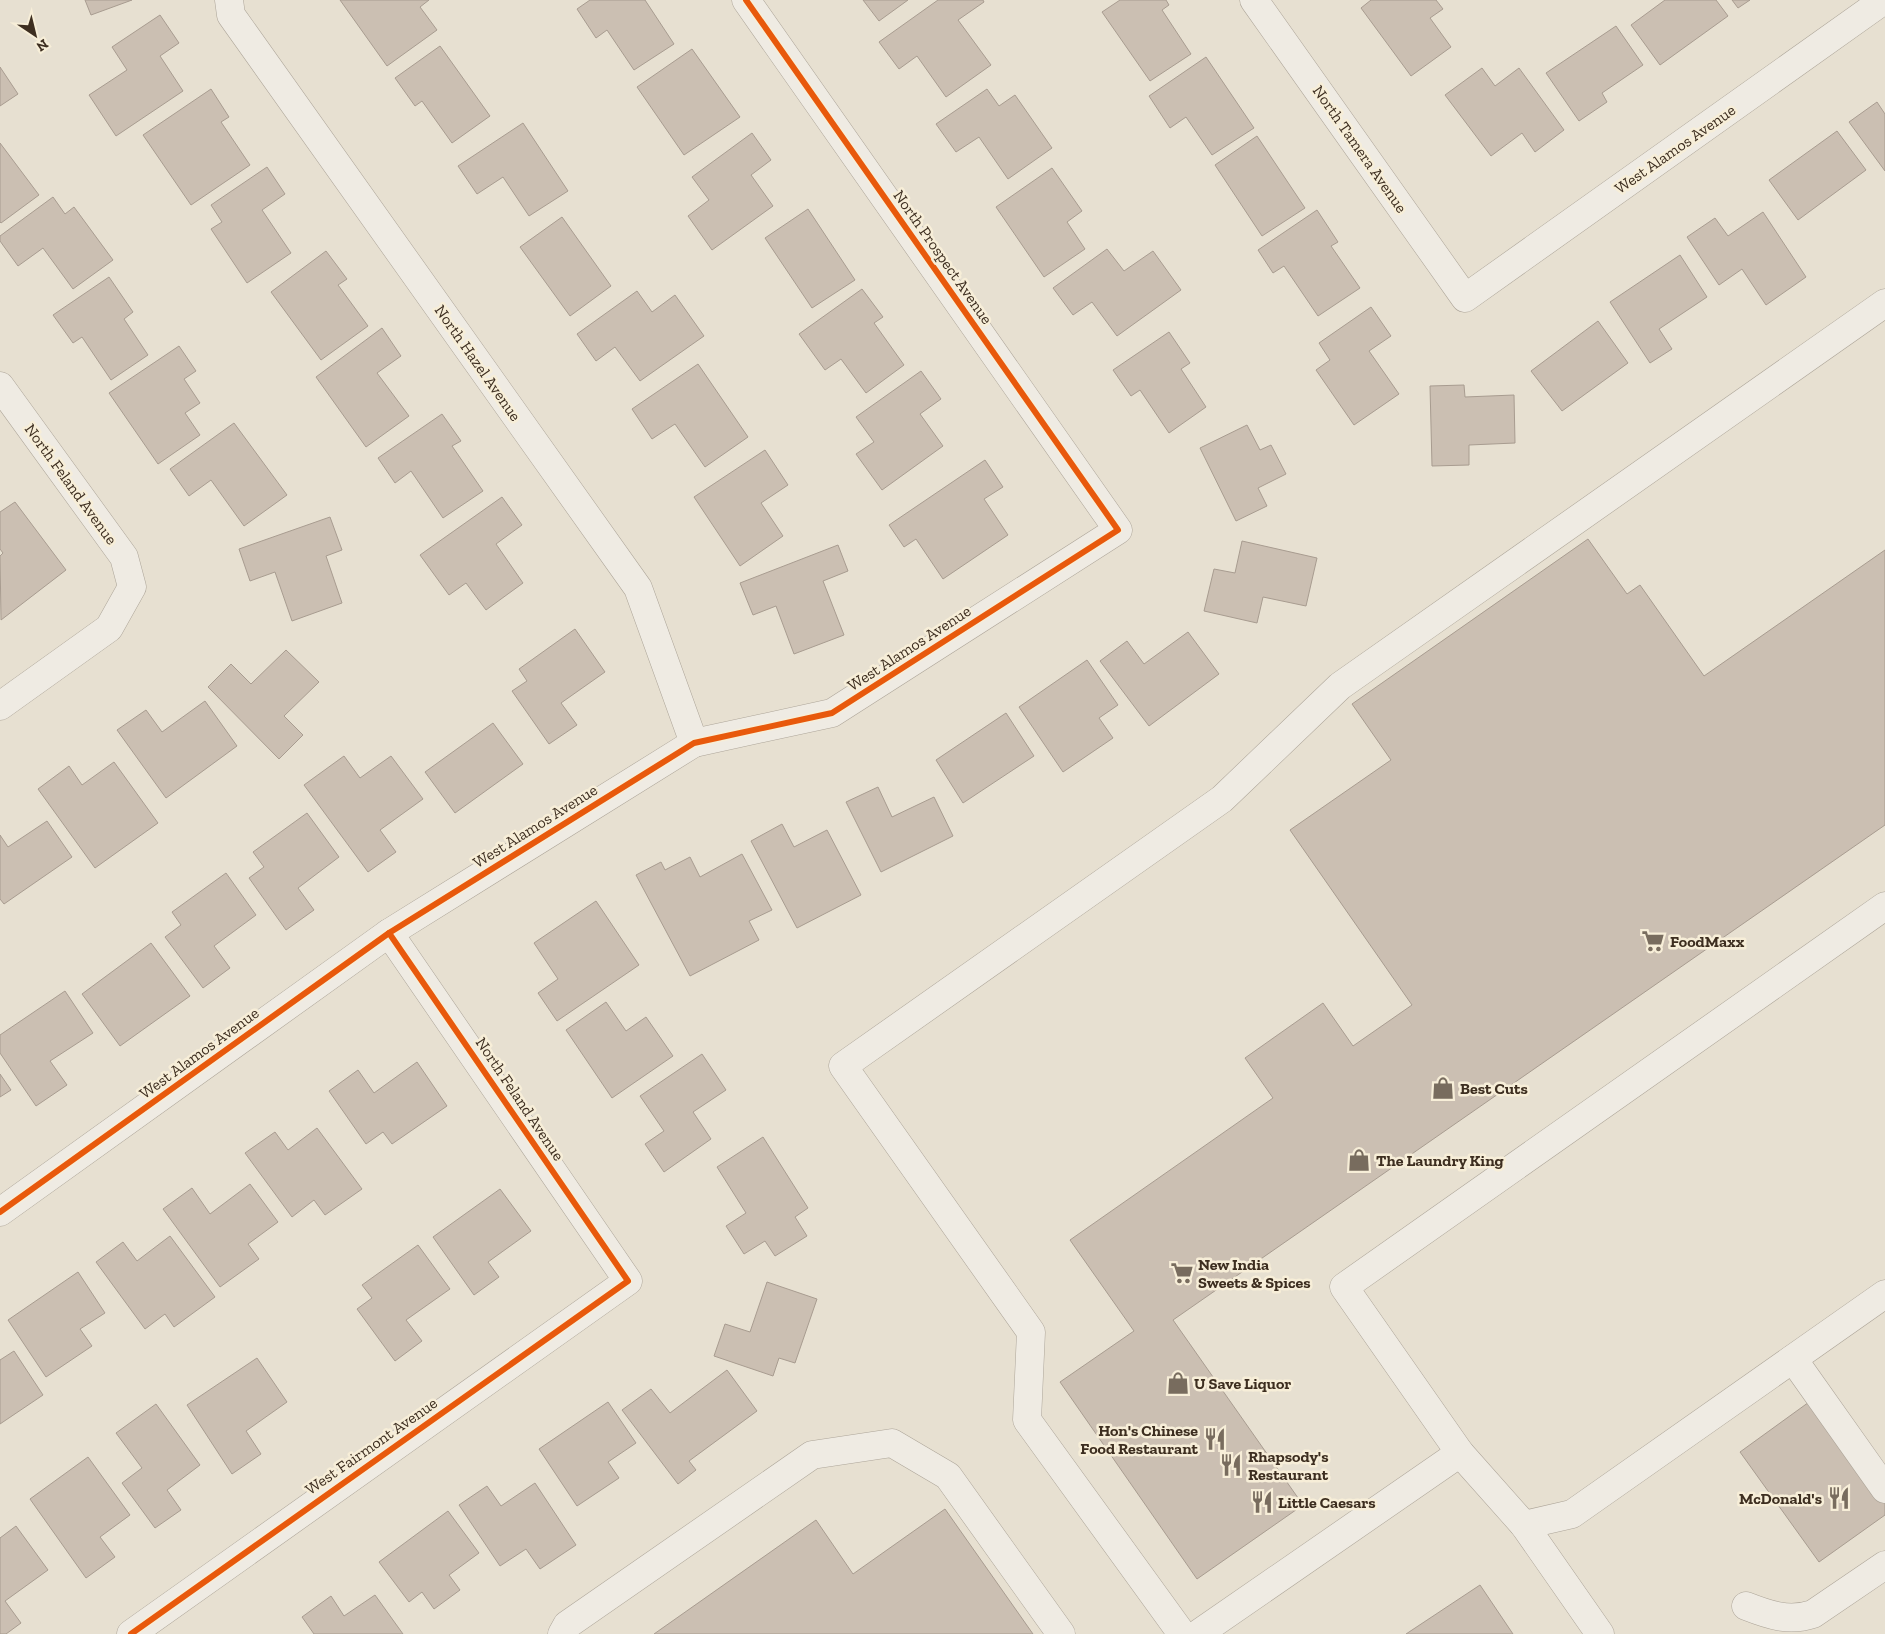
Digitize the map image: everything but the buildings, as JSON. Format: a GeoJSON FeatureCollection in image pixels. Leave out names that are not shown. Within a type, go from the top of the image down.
{"type":"FeatureCollection","features":[{"type":"Feature","properties":{"kind":"street","name":"North Hazel Avenue"},"geometry":{"type":"LineString","coordinates":[[228,0],[231,15],[638,588],[694,743]]}},
{"type":"Feature","properties":{"kind":"street","name":"North Prospect Avenue"},"geometry":{"type":"LineString","coordinates":[[746,0],[1118,530]]}},
{"type":"Feature","properties":{"kind":"street","name":"North Tamera Avenue"},"geometry":{"type":"LineString","coordinates":[[1254,0],[1465,298]]}},
{"type":"Feature","properties":{"kind":"street","name":"West Alamos Avenue"},"geometry":{"type":"LineString","coordinates":[[1465,298],[1884,0]]}},
{"type":"Feature","properties":{"kind":"street"},"geometry":{"type":"LineString","coordinates":[[1182,1634],[1027,1420],[1032,1332],[843,1066],[1222,799],[1340,686],[1885,303]]}},
{"type":"Feature","properties":{"kind":"street","name":"North Feland Avenue"},"geometry":{"type":"LineString","coordinates":[[0,386],[124,557],[132,587],[109,628],[0,706]]}},
{"type":"Feature","properties":{"kind":"street","name":"West Alamos Avenue"},"geometry":{"type":"LineString","coordinates":[[0,1212],[389,933],[694,743],[832,713],[1118,530]]}},
{"type":"Feature","properties":{"kind":"street"},"geometry":{"type":"LineString","coordinates":[[1600,1634],[1524,1525],[1460,1452],[1344,1287],[1885,906]]}},
{"type":"Feature","properties":{"kind":"street","name":"North Feland Avenue"},"geometry":{"type":"LineString","coordinates":[[389,933],[628,1281]]}},
{"type":"Feature","properties":{"kind":"street","name":"West Fairmont Avenue"},"geometry":{"type":"LineString","coordinates":[[131,1634],[628,1281]]}},
{"type":"Feature","properties":{"kind":"street"},"geometry":{"type":"LineString","coordinates":[[1524,1525],[1572,1514],[1885,1294]]}},
{"type":"Feature","properties":{"kind":"street"},"geometry":{"type":"LineString","coordinates":[[1793,1359],[1885,1489]]}},
{"type":"Feature","properties":{"kind":"street"},"geometry":{"type":"LineString","coordinates":[[562,1634],[567,1625],[812,1455],[892,1443],[948,1476],[1061,1634]]}},
{"type":"Feature","properties":{"kind":"street"},"geometry":{"type":"LineString","coordinates":[[1198,1634],[1460,1452]]}},
{"type":"Feature","properties":{"kind":"street"},"geometry":{"type":"LineString","coordinates":[[1746,1606],[1767,1614],[1786,1618],[1800,1618],[1813,1614],[1885,1565]]}},
{"type":"Feature","properties":{"kind":"cycle path"},"geometry":{"type":"LineString","coordinates":[[0,1212],[389,933],[694,743],[832,713],[1118,530],[746,0]]}},
{"type":"Feature","properties":{"kind":"cycle path"},"geometry":{"type":"LineString","coordinates":[[131,1634],[628,1281],[389,933]]}},
{"type":"Feature","properties":{"kind":"place","name":"FoodMaxx"},"geometry":{"type":"Point","coordinates":[1653,941]}},
{"type":"Feature","properties":{"kind":"place","name":"Best Cuts"},"geometry":{"type":"Point","coordinates":[1443,1088]}},
{"type":"Feature","properties":{"kind":"place","name":"The Laundry King"},"geometry":{"type":"Point","coordinates":[1359,1160]}},
{"type":"Feature","properties":{"kind":"place","name":"New India Sweets & Spices"},"geometry":{"type":"Point","coordinates":[1182,1273]}},
{"type":"Feature","properties":{"kind":"place","name":"U Save Liquor"},"geometry":{"type":"Point","coordinates":[1178,1383]}},
{"type":"Feature","properties":{"kind":"place","name":"Hon's Chinese Food Restaurant"},"geometry":{"type":"Point","coordinates":[1215,1439]}},
{"type":"Feature","properties":{"kind":"place","name":"Rhapsody's Restaurant"},"geometry":{"type":"Point","coordinates":[1231,1465]}},
{"type":"Feature","properties":{"kind":"place","name":"McDonald's"},"geometry":{"type":"Point","coordinates":[1839,1498]}},
{"type":"Feature","properties":{"kind":"place","name":"Little Caesars"},"geometry":{"type":"Point","coordinates":[1262,1502]}}]}
